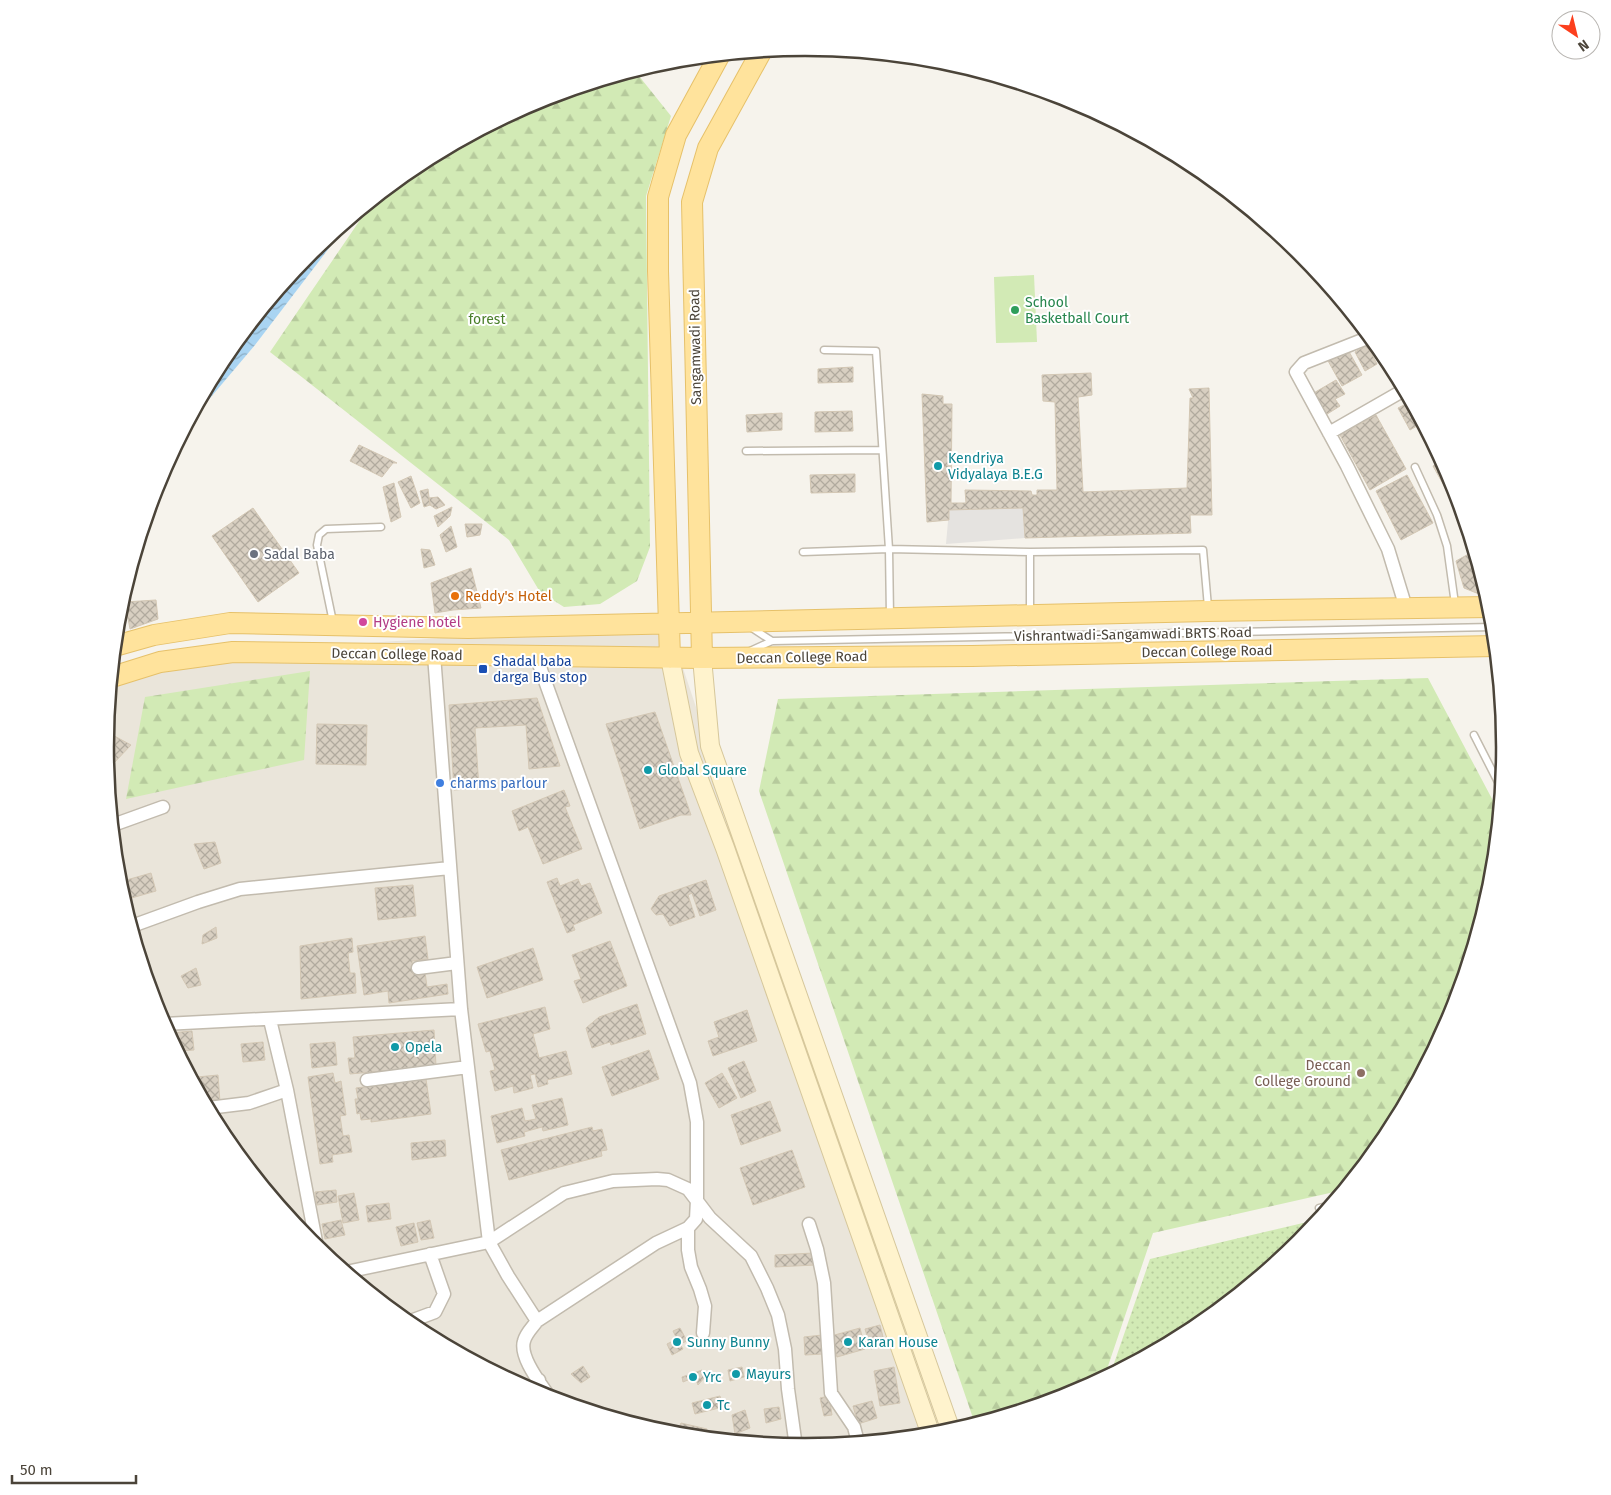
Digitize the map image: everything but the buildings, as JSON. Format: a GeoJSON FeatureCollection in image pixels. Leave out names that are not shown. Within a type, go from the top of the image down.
{"type":"FeatureCollection","features":[{"type":"Feature","properties":{"kind":"main road","name":"Sangamwadi Road"},"geometry":{"type":"LineString","coordinates":[[702,658],[692,202],[708,148],[758,58]]}},
{"type":"Feature","properties":{"kind":"main road"},"geometry":{"type":"LineString","coordinates":[[670,658],[658,270],[658,197],[676,135],[716,62]]}},
{"type":"Feature","properties":{"kind":"main road","name":"Deccan College Road"},"geometry":{"type":"LineString","coordinates":[[122,644],[154,635],[230,623],[468,628],[1208,611],[1482,607]]}},
{"type":"Feature","properties":{"kind":"main road","name":"Deccan College Road"},"geometry":{"type":"LineString","coordinates":[[118,676],[160,662],[233,652],[735,658],[1489,646]]}},
{"type":"Feature","properties":{"kind":"street"},"geometry":{"type":"LineString","coordinates":[[1363,340],[1304,364],[1296,372],[1330,433],[1388,549],[1406,608]]}},
{"type":"Feature","properties":{"kind":"street"},"geometry":{"type":"LineString","coordinates":[[1330,433],[1399,393]]}},
{"type":"Feature","properties":{"kind":"street"},"geometry":{"type":"LineString","coordinates":[[434,655],[461,1009],[489,1242],[537,1322]]}},
{"type":"Feature","properties":{"kind":"street"},"geometry":{"type":"LineString","coordinates":[[536,656],[690,1083],[697,1122],[696,1218],[688,1228],[656,1243],[537,1322],[527,1333],[523,1344],[524,1356],[543,1387]]}},
{"type":"Feature","properties":{"kind":"street"},"geometry":{"type":"LineString","coordinates":[[670,658],[689,753],[725,848],[928,1427]]}},
{"type":"Feature","properties":{"kind":"street"},"geometry":{"type":"LineString","coordinates":[[702,658],[710,746],[948,1423]]}},
{"type":"Feature","properties":{"kind":"street"},"geometry":{"type":"LineString","coordinates":[[119,823],[163,807]]}},
{"type":"Feature","properties":{"kind":"street"},"geometry":{"type":"LineString","coordinates":[[138,924],[198,902],[240,890],[450,868]]}},
{"type":"Feature","properties":{"kind":"street"},"geometry":{"type":"LineString","coordinates":[[418,968],[457,963]]}},
{"type":"Feature","properties":{"kind":"street"},"geometry":{"type":"LineString","coordinates":[[172,1024],[461,1009]]}},
{"type":"Feature","properties":{"kind":"street"},"geometry":{"type":"LineString","coordinates":[[270,1020],[287,1090],[313,1232]]}},
{"type":"Feature","properties":{"kind":"street"},"geometry":{"type":"LineString","coordinates":[[367,1080],[468,1067]]}},
{"type":"Feature","properties":{"kind":"street"},"geometry":{"type":"LineString","coordinates":[[217,1109],[249,1103],[287,1090]]}},
{"type":"Feature","properties":{"kind":"street"},"geometry":{"type":"LineString","coordinates":[[354,1270],[489,1242],[564,1193],[613,1181],[668,1180],[688,1190],[710,1218],[752,1256],[778,1315],[785,1349],[795,1439]]}},
{"type":"Feature","properties":{"kind":"street"},"geometry":{"type":"LineString","coordinates":[[810,1224],[824,1283],[831,1393],[854,1427],[857,1437]]}},
{"type":"Feature","properties":{"kind":"street"},"geometry":{"type":"LineString","coordinates":[[688,1228],[688,1250],[704,1306],[703,1333]]}},
{"type":"Feature","properties":{"kind":"street"},"geometry":{"type":"LineString","coordinates":[[417,1319],[435,1312],[444,1294],[430,1254]]}},
{"type":"Feature","properties":{"kind":"street"},"geometry":{"type":"LineString","coordinates":[[535,1383],[539,1380]]}},
{"type":"Feature","properties":{"kind":"lane"},"geometry":{"type":"LineString","coordinates":[[824,350],[876,351],[889,549],[890,618]]}},
{"type":"Feature","properties":{"kind":"lane"},"geometry":{"type":"LineString","coordinates":[[746,451],[882,450]]}},
{"type":"Feature","properties":{"kind":"lane"},"geometry":{"type":"LineString","coordinates":[[1415,467],[1437,515],[1447,546],[1456,608]]}},
{"type":"Feature","properties":{"kind":"lane"},"geometry":{"type":"LineString","coordinates":[[334,625],[317,545],[319,535],[326,529],[381,527]]}},
{"type":"Feature","properties":{"kind":"lane"},"geometry":{"type":"LineString","coordinates":[[804,552],[889,549],[1030,552],[1203,550],[1208,611]]}},
{"type":"Feature","properties":{"kind":"lane"},"geometry":{"type":"LineString","coordinates":[[1030,552],[1030,615]]}},
{"type":"Feature","properties":{"kind":"lane"},"geometry":{"type":"LineString","coordinates":[[742,622],[772,641]]}},
{"type":"Feature","properties":{"kind":"lane","name":"Vishrantwadi-Sangamwadi BRTS Road"},"geometry":{"type":"LineString","coordinates":[[772,641],[1486,627]]}},
{"type":"Feature","properties":{"kind":"lane"},"geometry":{"type":"LineString","coordinates":[[735,658],[772,641]]}},
{"type":"Feature","properties":{"kind":"lane"},"geometry":{"type":"LineString","coordinates":[[1474,735],[1496,776]]}},
{"type":"Feature","properties":{"kind":"shaded area"},"geometry":{"type":"Polygon","coordinates":[[[1023,508],[1025,538],[946,544],[949,510],[1023,508]]]}},
{"type":"Feature","properties":{"kind":"shaded area"},"geometry":{"type":"Polygon","coordinates":[[[668,623],[935,1426],[896,1433],[851,1437],[806,1439],[760,1437],[715,1433],[671,1425],[583,1402],[541,1386],[500,1367],[460,1346],[421,1322],[350,1267],[286,1203],[231,1132],[207,1093],[167,1012],[151,970],[138,926],[120,838],[114,748],[118,683],[233,652],[668,623]]]}},
{"type":"Feature","properties":{"kind":"green space","name":"forest"},"geometry":{"type":"Polygon","coordinates":[[[640,77],[671,116],[646,196],[650,547],[637,581],[600,604],[564,607],[540,592],[509,540],[270,352],[361,219],[421,173],[460,149],[541,109],[583,93],[640,77]]]}},
{"type":"Feature","properties":{"kind":"green space","name":"School Basketball Court"},"geometry":{"type":"Polygon","coordinates":[[[1034,275],[1037,342],[996,343],[994,277],[1034,275]]]}},
{"type":"Feature","properties":{"kind":"green space"},"geometry":{"type":"Polygon","coordinates":[[[310,671],[304,760],[126,799],[145,697],[310,671]]]}},
{"type":"Feature","properties":{"kind":"green space"},"geometry":{"type":"Polygon","coordinates":[[[1428,678],[1494,803],[1491,838],[1473,926],[1460,970],[1444,1012],[1404,1093],[1380,1132],[1354,1168],[1334,1192],[1153,1233],[1107,1369],[1070,1386],[1028,1402],[973,1418],[759,791],[778,699],[1428,678]]]}},
{"type":"Feature","properties":{"kind":"green space"},"geometry":{"type":"Polygon","coordinates":[[[1307,1222],[1261,1267],[1226,1296],[1190,1322],[1151,1346],[1113,1366],[1150,1259],[1307,1222]]]}},
{"type":"Feature","properties":{"kind":"water"},"geometry":{"type":"Polygon","coordinates":[[[330,247],[255,345],[208,401],[231,363],[257,327],[286,292],[330,247]]]}},
{"type":"Feature","properties":{"kind":"place","name":"School Basketball Court"},"geometry":{"type":"Point","coordinates":[1015,310]}},
{"type":"Feature","properties":{"kind":"place","name":"Kendriya Vidyalaya B.E.G"},"geometry":{"type":"Point","coordinates":[938,466]}},
{"type":"Feature","properties":{"kind":"place","name":"Sadal Baba"},"geometry":{"type":"Point","coordinates":[254,554]}},
{"type":"Feature","properties":{"kind":"place","name":"Reddy's Hotel"},"geometry":{"type":"Point","coordinates":[455,596]}},
{"type":"Feature","properties":{"kind":"place","name":"Hygiene hotel"},"geometry":{"type":"Point","coordinates":[363,622]}},
{"type":"Feature","properties":{"kind":"place","name":"Shadal baba darga Bus stop"},"geometry":{"type":"Point","coordinates":[483,669]}},
{"type":"Feature","properties":{"kind":"place","name":"Global Square"},"geometry":{"type":"Point","coordinates":[648,770]}},
{"type":"Feature","properties":{"kind":"place","name":"charms parlour"},"geometry":{"type":"Point","coordinates":[440,783]}},
{"type":"Feature","properties":{"kind":"place","name":"Opela"},"geometry":{"type":"Point","coordinates":[395,1047]}},
{"type":"Feature","properties":{"kind":"place","name":"Deccan College Ground"},"geometry":{"type":"Point","coordinates":[1361,1073]}},
{"type":"Feature","properties":{"kind":"place","name":"Sunny Bunny"},"geometry":{"type":"Point","coordinates":[677,1342]}},
{"type":"Feature","properties":{"kind":"place","name":"Karan House"},"geometry":{"type":"Point","coordinates":[848,1342]}},
{"type":"Feature","properties":{"kind":"place","name":"Mayurs"},"geometry":{"type":"Point","coordinates":[736,1374]}},
{"type":"Feature","properties":{"kind":"place","name":"Yrc"},"geometry":{"type":"Point","coordinates":[693,1377]}},
{"type":"Feature","properties":{"kind":"place","name":"Tc"},"geometry":{"type":"Point","coordinates":[707,1405]}}]}
